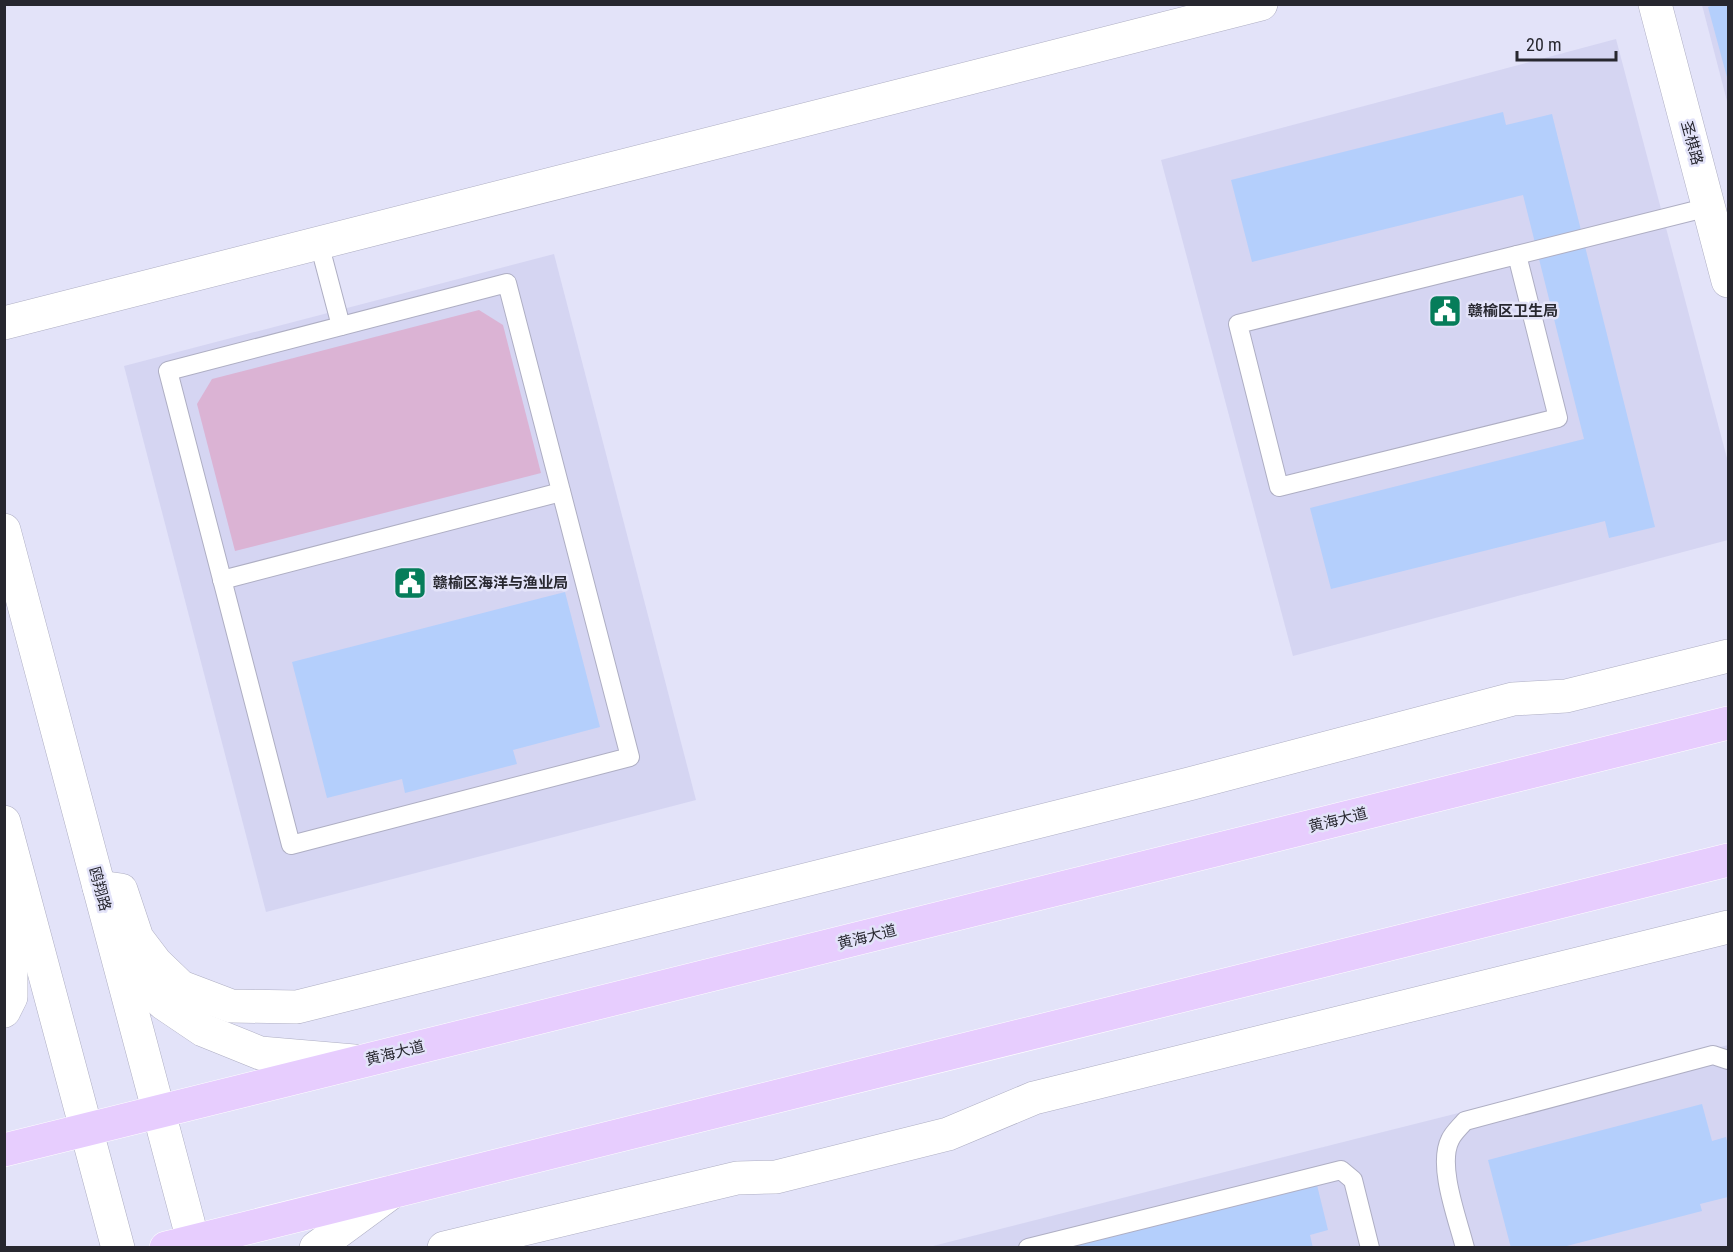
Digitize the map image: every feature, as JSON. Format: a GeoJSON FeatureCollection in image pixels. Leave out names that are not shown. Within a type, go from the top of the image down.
{"type":"FeatureCollection","features":[{"type":"Feature","properties":{"kind":"main road","name":"黄海大道"},"geometry":{"type":"LineString","coordinates":[[4,1150],[1728,723]]}},
{"type":"Feature","properties":{"kind":"main road"},"geometry":{"type":"LineString","coordinates":[[185,1245],[392,1191],[1728,861]]}},
{"type":"Feature","properties":{"kind":"street"},"geometry":{"type":"LineString","coordinates":[[4,322],[1262,4]]}},
{"type":"Feature","properties":{"kind":"street","name":"圣棋路"},"geometry":{"type":"LineString","coordinates":[[1655,4],[1728,282]]}},
{"type":"Feature","properties":{"kind":"street","name":"鸥翔路"},"geometry":{"type":"LineString","coordinates":[[4,530],[159,1112],[185,1245]]}},
{"type":"Feature","properties":{"kind":"street"},"geometry":{"type":"LineString","coordinates":[[99,887],[121,890],[137,938],[156,963],[181,987],[231,1006],[297,1007],[1189,784],[1513,699],[1566,696],[1728,656]]}},
{"type":"Feature","properties":{"kind":"street"},"geometry":{"type":"LineString","coordinates":[[4,822],[118,1248]]}},
{"type":"Feature","properties":{"kind":"street"},"geometry":{"type":"LineString","coordinates":[[4,860],[11,931],[11,997],[4,1011]]}},
{"type":"Feature","properties":{"kind":"street"},"geometry":{"type":"LineString","coordinates":[[444,1248],[737,1178],[776,1177],[948,1134],[1034,1098],[1728,927]]}},
{"type":"Feature","properties":{"kind":"street"},"geometry":{"type":"LineString","coordinates":[[116,952],[136,978],[163,1003],[203,1030],[260,1053],[361,1061]]}},
{"type":"Feature","properties":{"kind":"street"},"geometry":{"type":"LineString","coordinates":[[316,1248],[392,1191]]}},
{"type":"Feature","properties":{"kind":"lane"},"geometry":{"type":"LineString","coordinates":[[1517,255],[1558,418],[1279,487],[1238,324],[1709,207]]}},
{"type":"Feature","properties":{"kind":"lane"},"geometry":{"type":"LineString","coordinates":[[319,243],[341,326]]}},
{"type":"Feature","properties":{"kind":"lane"},"geometry":{"type":"LineString","coordinates":[[507,283],[630,757],[291,845],[168,371],[341,326],[507,283]]}},
{"type":"Feature","properties":{"kind":"lane"},"geometry":{"type":"LineString","coordinates":[[222,580],[561,492]]}},
{"type":"Feature","properties":{"kind":"lane"},"geometry":{"type":"LineString","coordinates":[[1465,1248],[1445,1160],[1450,1140],[1465,1121],[1713,1055],[1728,1060]]}},
{"type":"Feature","properties":{"kind":"lane"},"geometry":{"type":"LineString","coordinates":[[1028,1248],[1341,1170],[1353,1180],[1370,1248]]}},
{"type":"Feature","properties":{"kind":"shaded area"},"geometry":{"type":"Polygon","coordinates":[[[1702,5],[1728,5],[1728,105],[1702,5]]]}},
{"type":"Feature","properties":{"kind":"shaded area","name":"赣榆区卫生局"},"geometry":{"type":"Polygon","coordinates":[[[1616,39],[1728,462],[1728,540],[1293,656],[1161,160],[1616,39]]]}},
{"type":"Feature","properties":{"kind":"shaded area","name":"赣榆区海洋与渔业局"},"geometry":{"type":"Polygon","coordinates":[[[554,254],[696,800],[266,912],[124,366],[554,254]]]}},
{"type":"Feature","properties":{"kind":"shaded area"},"geometry":{"type":"Polygon","coordinates":[[[479,310],[503,325],[541,473],[235,551],[197,404],[212,379],[479,310]]]}},
{"type":"Feature","properties":{"kind":"shaded area"},"geometry":{"type":"Polygon","coordinates":[[[1728,1045],[1728,1247],[925,1248],[1367,1136],[1728,1045]]]}},
{"type":"Feature","properties":{"kind":"building"},"geometry":{"type":"Polygon","coordinates":[[[1728,4],[1728,81],[1708,7],[1728,4]]]}},
{"type":"Feature","properties":{"kind":"building"},"geometry":{"type":"Polygon","coordinates":[[[1503,112],[1506,125],[1552,114],[1655,527],[1609,538],[1605,521],[1331,589],[1310,508],[1584,439],[1523,195],[1252,262],[1231,180],[1503,112]]]}},
{"type":"Feature","properties":{"kind":"building"},"geometry":{"type":"Polygon","coordinates":[[[565,592],[600,727],[513,750],[517,764],[405,793],[402,779],[327,798],[292,662],[565,592]]]}},
{"type":"Feature","properties":{"kind":"building"},"geometry":{"type":"Polygon","coordinates":[[[1702,1104],[1712,1141],[1726,1137],[1728,1197],[1700,1204],[1702,1211],[1559,1248],[1511,1248],[1488,1160],[1702,1104]]]}},
{"type":"Feature","properties":{"kind":"building"},"geometry":{"type":"Polygon","coordinates":[[[1316,1181],[1328,1230],[1310,1235],[1313,1248],[1056,1248],[1316,1181]]]}},
{"type":"Feature","properties":{"kind":"place","name":"赣榆区卫生局"},"geometry":{"type":"Point","coordinates":[1445,311]}},
{"type":"Feature","properties":{"kind":"place","name":"赣榆区海洋与渔业局"},"geometry":{"type":"Point","coordinates":[410,583]}}]}
